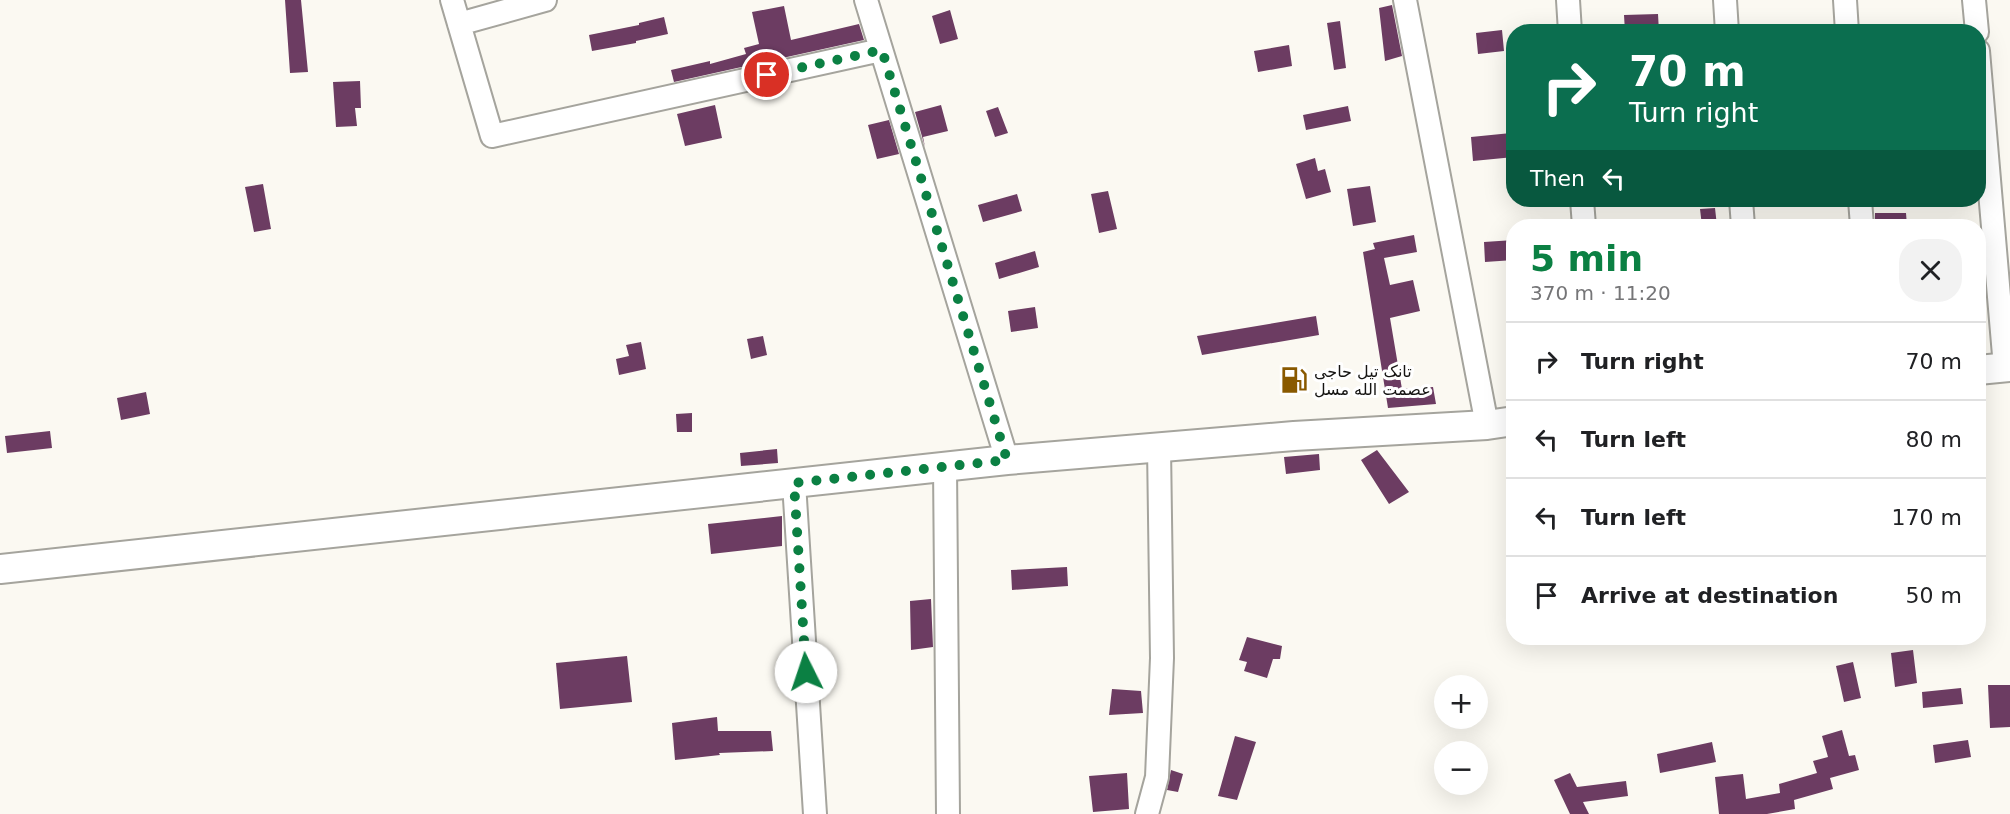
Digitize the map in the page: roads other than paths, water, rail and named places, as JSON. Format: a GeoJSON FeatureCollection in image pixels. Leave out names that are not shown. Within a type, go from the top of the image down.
{"type":"FeatureCollection","features":[{"type":"Feature","properties":{"kind":"main road"},"geometry":{"type":"LineString","coordinates":[[0,569],[945,466],[1294,436],[1500,423]]}},
{"type":"Feature","properties":{"kind":"street"},"geometry":{"type":"LineString","coordinates":[[452,0],[492,136],[882,50]]}},
{"type":"Feature","properties":{"kind":"street"},"geometry":{"type":"LineString","coordinates":[[459,24],[545,0]]}},
{"type":"Feature","properties":{"kind":"street"},"geometry":{"type":"LineString","coordinates":[[866,0],[1007,460]]}},
{"type":"Feature","properties":{"kind":"street"},"geometry":{"type":"LineString","coordinates":[[1405,0],[1500,423]]}},
{"type":"Feature","properties":{"kind":"street"},"geometry":{"type":"LineString","coordinates":[[1568,0],[1570,24]]}},
{"type":"Feature","properties":{"kind":"street"},"geometry":{"type":"LineString","coordinates":[[1725,0],[1726,24]]}},
{"type":"Feature","properties":{"kind":"street"},"geometry":{"type":"LineString","coordinates":[[1845,0],[1846,24]]}},
{"type":"Feature","properties":{"kind":"street"},"geometry":{"type":"LineString","coordinates":[[1974,0],[1976,24]]}},
{"type":"Feature","properties":{"kind":"street"},"geometry":{"type":"LineString","coordinates":[[1986,178],[1998,368]]}},
{"type":"Feature","properties":{"kind":"street"},"geometry":{"type":"LineString","coordinates":[[1147,814],[1157,777],[1162,658],[1159,447]]}},
{"type":"Feature","properties":{"kind":"street"},"geometry":{"type":"LineString","coordinates":[[945,466],[948,814]]}},
{"type":"Feature","properties":{"kind":"street"},"geometry":{"type":"LineString","coordinates":[[794,483],[815,814]]}},
{"type":"Feature","properties":{"kind":"place","name":"تانک تیل حاجی عصمت الله مسل"},"geometry":{"type":"Point","coordinates":[1294,380]}}]}
